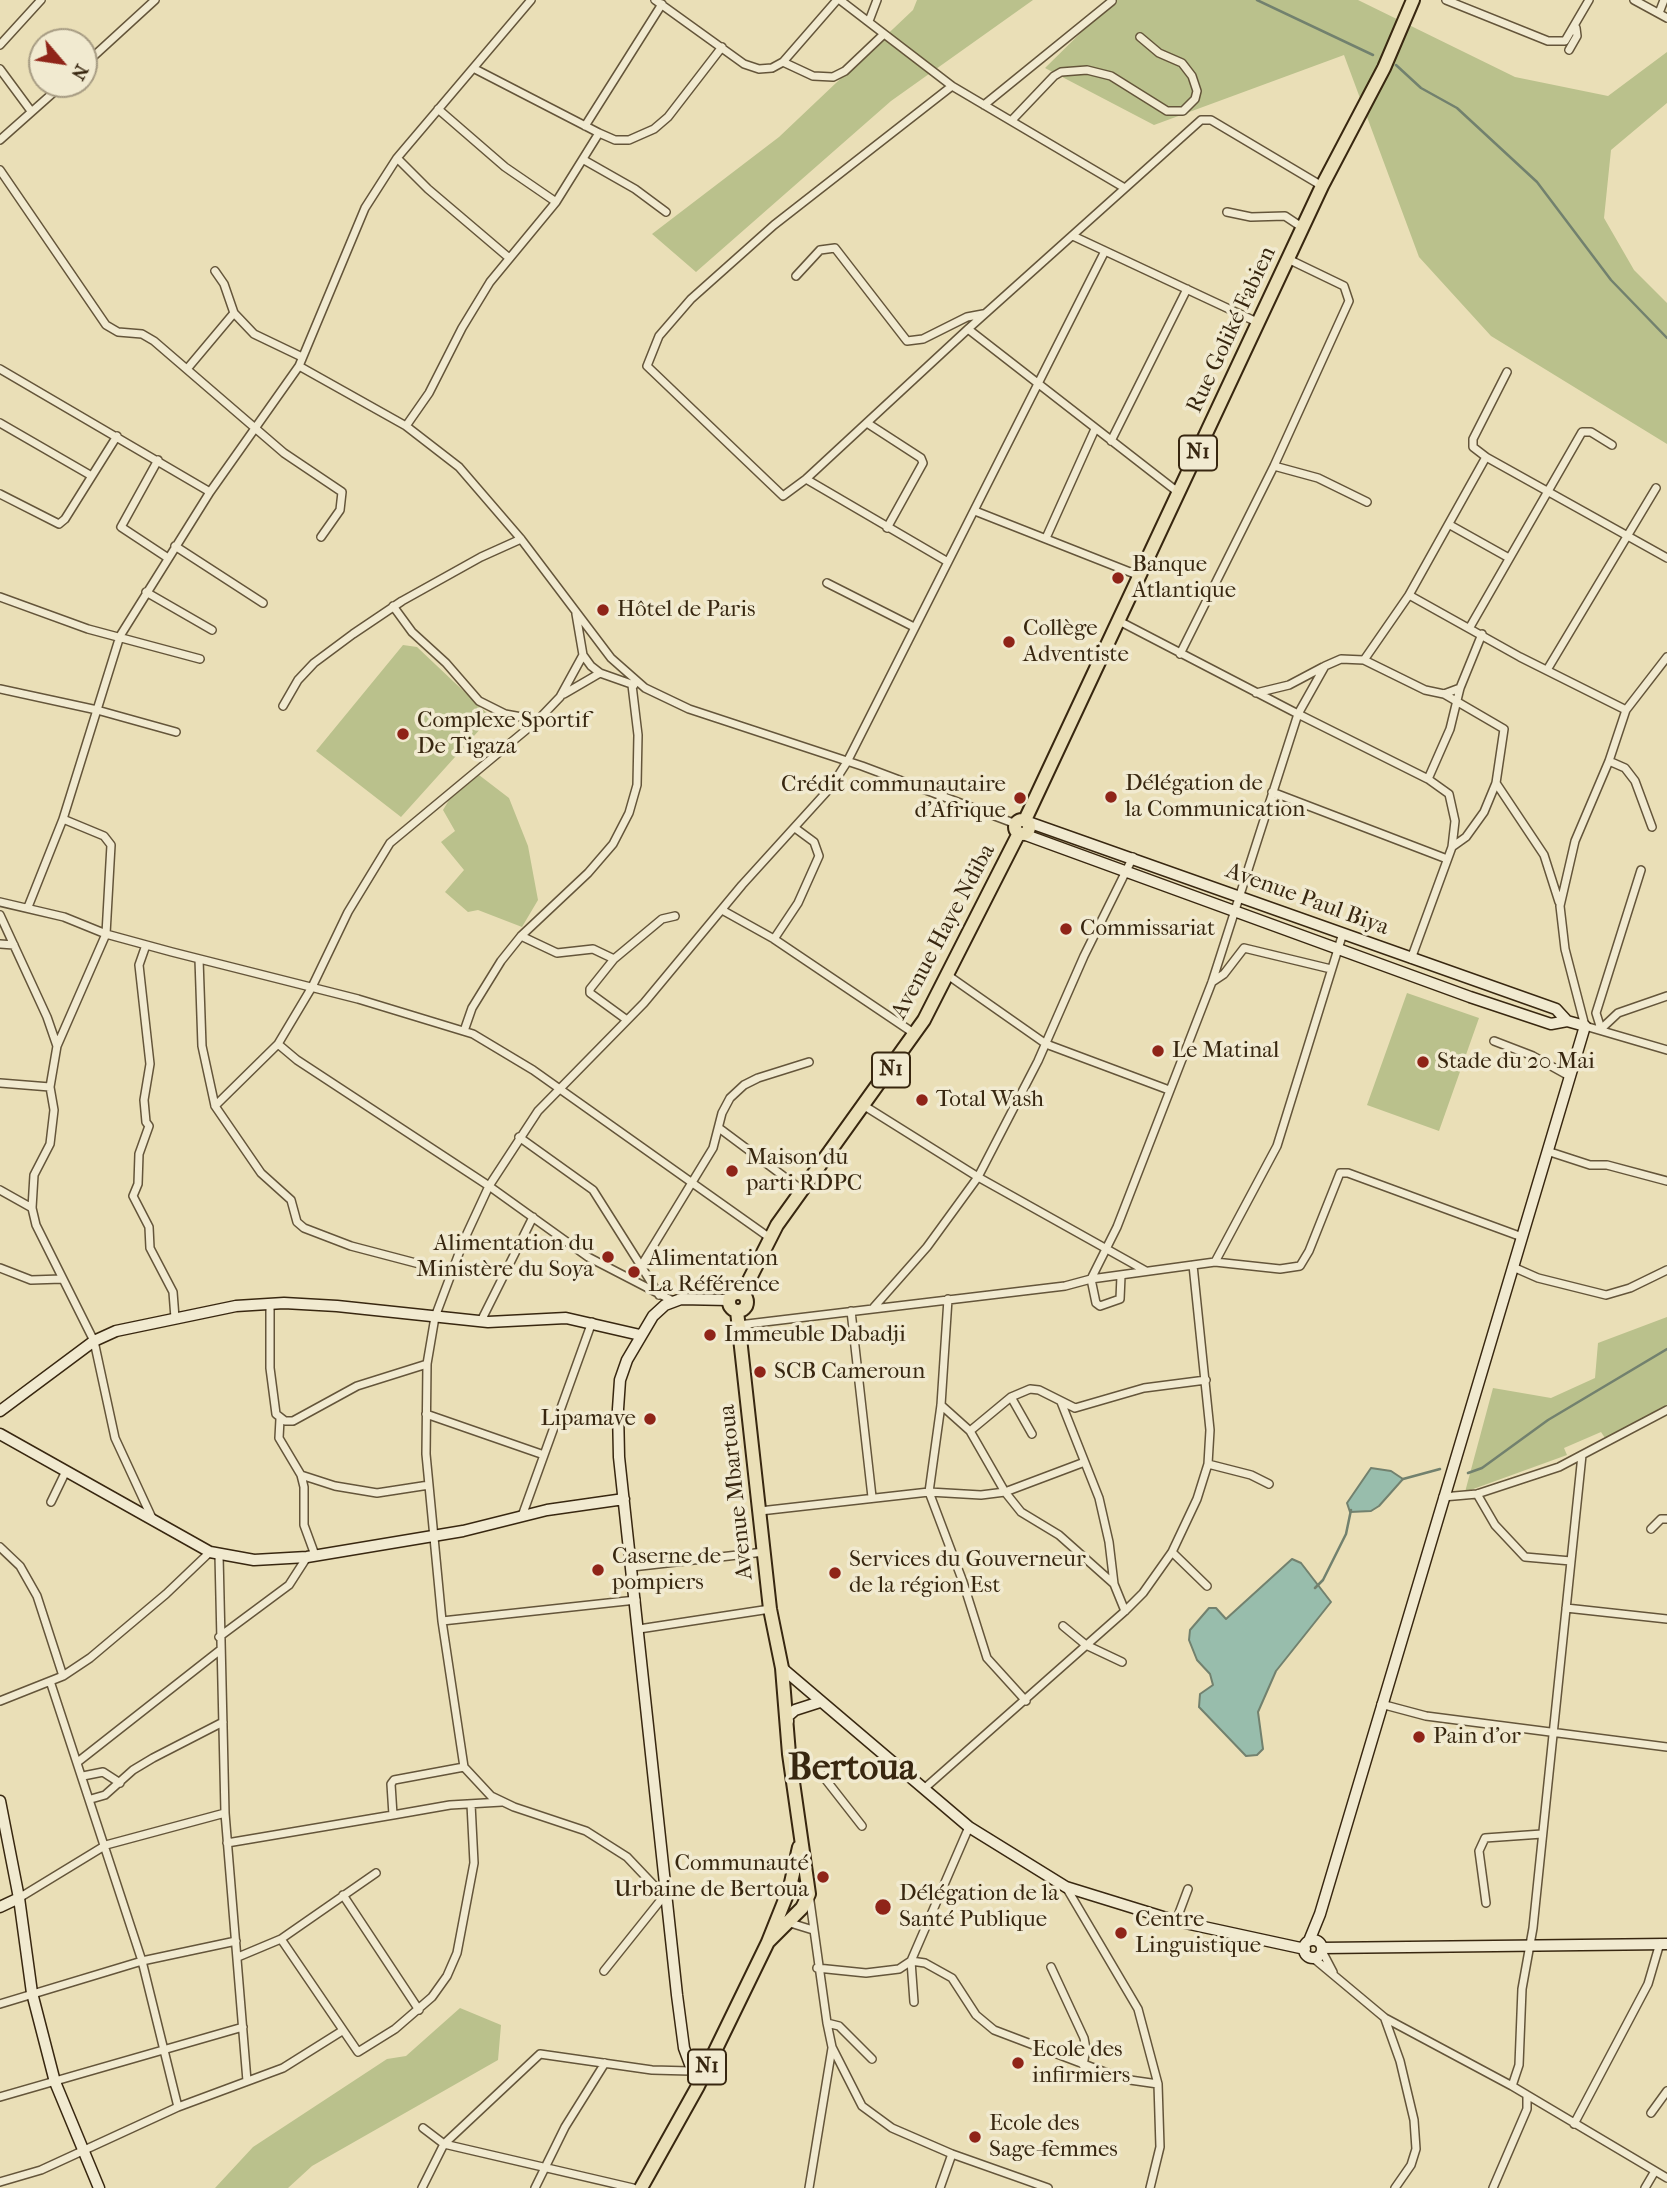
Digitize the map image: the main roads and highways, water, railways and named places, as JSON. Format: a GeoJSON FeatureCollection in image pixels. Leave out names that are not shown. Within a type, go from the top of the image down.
{"type":"FeatureCollection","features":[{"type":"Feature","properties":{"kind":"highway","name":"Rue Goliké Fabien"},"geometry":{"type":"LineString","coordinates":[[1022,827],[1322,186],[1384,68],[1413,0]]}},
{"type":"Feature","properties":{"kind":"highway","name":"Avenue Haye Ndiba"},"geometry":{"type":"LineString","coordinates":[[733,1305],[732,1295],[742,1294],[770,1238],[802,1190],[915,1034],[949,976],[1022,827]]}},
{"type":"Feature","properties":{"kind":"highway","name":"Avenue Mbartoua"},"geometry":{"type":"LineString","coordinates":[[733,1305],[738,1325],[770,1609],[782,1668],[789,1754],[800,1835]]}},
{"type":"Feature","properties":{"kind":"highway","name":"N1"},"geometry":{"type":"LineString","coordinates":[[784,1919],[800,1835]]}},
{"type":"Feature","properties":{"kind":"highway","name":"N1"},"geometry":{"type":"LineString","coordinates":[[641,2188],[698,2086],[768,1942],[784,1919],[809,1894],[800,1835]]}},
{"type":"Feature","properties":{"kind":"waterway"},"geometry":{"type":"LineString","coordinates":[[1257,0],[1373,55]]}},
{"type":"Feature","properties":{"kind":"waterway"},"geometry":{"type":"LineString","coordinates":[[1396,65],[1421,88],[1457,108],[1537,182],[1611,280],[1667,338]]}},
{"type":"Feature","properties":{"kind":"waterway"},"geometry":{"type":"LineString","coordinates":[[1468,1473],[1482,1468],[1548,1420],[1667,1349]]}},
{"type":"Feature","properties":{"kind":"waterway"},"geometry":{"type":"LineString","coordinates":[[1403,1479],[1440,1469]]}},
{"type":"Feature","properties":{"kind":"waterway"},"geometry":{"type":"LineString","coordinates":[[1315,1588],[1323,1580],[1346,1534],[1351,1510]]}},
{"type":"Feature","properties":{"kind":"place","name":"Banque Atlantique"},"geometry":{"type":"Point","coordinates":[1118,578]}},
{"type":"Feature","properties":{"kind":"place","name":"Hôtel de Paris"},"geometry":{"type":"Point","coordinates":[603,610]}},
{"type":"Feature","properties":{"kind":"place","name":"Collège Adventiste"},"geometry":{"type":"Point","coordinates":[1009,642]}},
{"type":"Feature","properties":{"kind":"place","name":"Complexe Sportif De Tigaza"},"geometry":{"type":"Point","coordinates":[403,734]}},
{"type":"Feature","properties":{"kind":"place","name":"Délégation de la Communication"},"geometry":{"type":"Point","coordinates":[1111,797]}},
{"type":"Feature","properties":{"kind":"place","name":"Crédit communautaire d'Afrique"},"geometry":{"type":"Point","coordinates":[1020,798]}},
{"type":"Feature","properties":{"kind":"place","name":"Commissariat"},"geometry":{"type":"Point","coordinates":[1066,929]}},
{"type":"Feature","properties":{"kind":"place","name":"Le Matinal"},"geometry":{"type":"Point","coordinates":[1158,1051]}},
{"type":"Feature","properties":{"kind":"place","name":"Stade du 20 Mai"},"geometry":{"type":"Point","coordinates":[1423,1062]}},
{"type":"Feature","properties":{"kind":"place","name":"Total Wash"},"geometry":{"type":"Point","coordinates":[922,1100]}},
{"type":"Feature","properties":{"kind":"place","name":"Maison du parti RDPC"},"geometry":{"type":"Point","coordinates":[732,1171]}},
{"type":"Feature","properties":{"kind":"place","name":"Alimentation du Ministère du Soya"},"geometry":{"type":"Point","coordinates":[608,1257]}},
{"type":"Feature","properties":{"kind":"place","name":"Alimentation La Référence"},"geometry":{"type":"Point","coordinates":[634,1272]}},
{"type":"Feature","properties":{"kind":"place","name":"Immeuble Dabadji"},"geometry":{"type":"Point","coordinates":[710,1335]}},
{"type":"Feature","properties":{"kind":"place","name":"SCB Cameroun"},"geometry":{"type":"Point","coordinates":[760,1372]}},
{"type":"Feature","properties":{"kind":"place","name":"Lipamave"},"geometry":{"type":"Point","coordinates":[650,1419]}},
{"type":"Feature","properties":{"kind":"place","name":"Caserne de pompiers"},"geometry":{"type":"Point","coordinates":[598,1570]}},
{"type":"Feature","properties":{"kind":"place","name":"Services du Gouverneur de la région Est"},"geometry":{"type":"Point","coordinates":[835,1573]}},
{"type":"Feature","properties":{"kind":"place","name":"Pain d'or"},"geometry":{"type":"Point","coordinates":[1419,1737]}},
{"type":"Feature","properties":{"kind":"place","name":"Communauté Urbaine de Bertoua"},"geometry":{"type":"Point","coordinates":[823,1877]}},
{"type":"Feature","properties":{"kind":"place","name":"Délégation de la Santé Publique"},"geometry":{"type":"Point","coordinates":[883,1907]}},
{"type":"Feature","properties":{"kind":"place","name":"Centre Linguistique"},"geometry":{"type":"Point","coordinates":[1121,1933]}},
{"type":"Feature","properties":{"kind":"place","name":"Ecole des infirmiers"},"geometry":{"type":"Point","coordinates":[1018,2063]}},
{"type":"Feature","properties":{"kind":"place","name":"Ecole des Sage-femmes"},"geometry":{"type":"Point","coordinates":[975,2137]}},
{"type":"Feature","properties":{"kind":"district","name":"Bertoua"},"geometry":{"type":"Point","coordinates":[852,1770]}}]}
